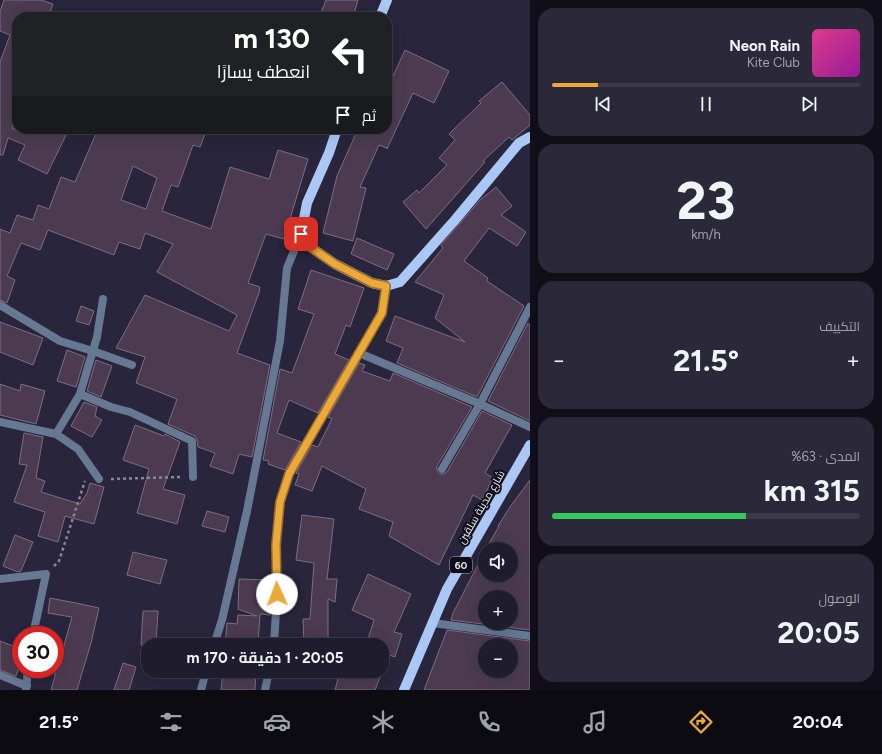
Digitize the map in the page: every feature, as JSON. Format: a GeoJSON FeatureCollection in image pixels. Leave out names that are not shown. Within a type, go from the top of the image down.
{"type":"FeatureCollection","features":[{"type":"Feature","properties":{"kind":"main road"},"geometry":{"type":"LineString","coordinates":[[382,12],[387,0]]}},
{"type":"Feature","properties":{"kind":"main road"},"geometry":{"type":"LineString","coordinates":[[335,134],[329,153],[307,203],[301,234],[309,246],[335,264],[372,283],[386,286],[400,282],[455,220],[519,143],[530,137]]}},
{"type":"Feature","properties":{"kind":"main road","name":"شارع مدينة سلقين"},"geometry":{"type":"LineString","coordinates":[[404,690],[447,589],[530,445]]}},
{"type":"Feature","properties":{"kind":"street"},"geometry":{"type":"LineString","coordinates":[[216,638],[222,620],[247,512],[280,342],[287,268],[301,234]]}},
{"type":"Feature","properties":{"kind":"street"},"geometry":{"type":"LineString","coordinates":[[274,638],[277,594],[276,545],[280,502],[289,474],[382,313],[386,286]]}},
{"type":"Feature","properties":{"kind":"street"},"geometry":{"type":"LineString","coordinates":[[56,434],[80,394],[97,337],[103,299]]}},
{"type":"Feature","properties":{"kind":"street"},"geometry":{"type":"LineString","coordinates":[[0,305],[60,341],[132,365]]}},
{"type":"Feature","properties":{"kind":"street"},"geometry":{"type":"LineString","coordinates":[[442,469],[480,404],[530,307]]}},
{"type":"Feature","properties":{"kind":"street"},"geometry":{"type":"LineString","coordinates":[[359,353],[480,404],[530,427]]}},
{"type":"Feature","properties":{"kind":"street"},"geometry":{"type":"LineString","coordinates":[[80,394],[110,407],[130,412],[192,441],[193,477]]}},
{"type":"Feature","properties":{"kind":"street"},"geometry":{"type":"LineString","coordinates":[[0,422],[56,434],[78,449],[99,479]]}},
{"type":"Feature","properties":{"kind":"street"},"geometry":{"type":"LineString","coordinates":[[0,579],[46,574],[35,626]]}},
{"type":"Feature","properties":{"kind":"street"},"geometry":{"type":"LineString","coordinates":[[433,623],[530,636]]}},
{"type":"Feature","properties":{"kind":"street"},"geometry":{"type":"LineString","coordinates":[[0,676],[27,688],[28,678]]}},
{"type":"Feature","properties":{"kind":"street"},"geometry":{"type":"LineString","coordinates":[[200,690],[204,678]]}},
{"type":"Feature","properties":{"kind":"street"},"geometry":{"type":"LineString","coordinates":[[265,690],[268,678]]}},
{"type":"Feature","properties":{"kind":"path"},"geometry":{"type":"LineString","coordinates":[[46,574],[59,561],[86,479],[193,477]]}},
{"type":"Feature","properties":{"kind":"building"},"geometry":{"type":"Polygon","coordinates":[[[4,0],[41,0],[53,4],[50,12],[12,12],[12,134],[67,134],[47,174],[18,160],[25,145],[8,138],[3,155],[0,155],[0,62],[10,35],[0,31],[0,12],[4,0]]]}},
{"type":"Feature","properties":{"kind":"building"},"geometry":{"type":"Polygon","coordinates":[[[326,0],[358,0],[354,12],[321,12],[326,0]]]}},
{"type":"Feature","properties":{"kind":"building"},"geometry":{"type":"Polygon","coordinates":[[[405,50],[449,71],[434,103],[413,93],[387,149],[379,145],[360,187],[366,188],[353,241],[323,233],[337,176],[356,134],[392,134],[392,78],[405,50]]]}},
{"type":"Feature","properties":{"kind":"building"},"geometry":{"type":"Polygon","coordinates":[[[502,82],[530,115],[530,125],[512,140],[509,137],[483,161],[485,162],[426,229],[403,202],[417,190],[419,193],[447,165],[439,158],[455,140],[449,134],[481,103],[479,101],[502,82]]]}},
{"type":"Feature","properties":{"kind":"building"},"geometry":{"type":"Polygon","coordinates":[[[96,134],[205,134],[200,147],[193,145],[178,187],[171,185],[162,211],[211,229],[230,167],[269,179],[278,150],[308,159],[284,239],[266,234],[248,283],[260,287],[260,290],[237,353],[270,365],[252,457],[239,454],[233,474],[210,466],[215,453],[198,447],[195,436],[168,424],[177,399],[136,383],[145,357],[116,348],[145,295],[229,331],[237,315],[157,272],[173,244],[145,233],[140,249],[119,242],[114,255],[48,230],[40,250],[21,243],[7,276],[15,280],[7,303],[0,300],[0,229],[10,233],[17,215],[33,220],[38,205],[49,209],[61,177],[75,182],[96,134]],[[133,166],[121,200],[146,209],[157,178],[133,166]]]}},
{"type":"Feature","properties":{"kind":"building"},"geometry":{"type":"Polygon","coordinates":[[[496,187],[512,206],[501,215],[526,232],[517,246],[489,228],[464,261],[488,278],[487,281],[524,306],[477,397],[397,363],[403,348],[386,341],[395,316],[465,342],[435,318],[444,295],[415,282],[443,248],[441,245],[480,200],[496,187]]]}},
{"type":"Feature","properties":{"kind":"building"},"geometry":{"type":"Polygon","coordinates":[[[357,238],[394,254],[387,270],[351,254],[357,238]]]}},
{"type":"Feature","properties":{"kind":"building"},"geometry":{"type":"Polygon","coordinates":[[[311,270],[364,288],[350,327],[346,325],[335,354],[349,360],[318,413],[289,400],[277,433],[301,442],[285,470],[268,464],[269,461],[263,460],[280,369],[292,373],[314,314],[298,309],[311,270]]]}},
{"type":"Feature","properties":{"kind":"building"},"geometry":{"type":"Polygon","coordinates":[[[81,306],[94,311],[89,325],[76,321],[81,306]]]}},
{"type":"Feature","properties":{"kind":"building"},"geometry":{"type":"Polygon","coordinates":[[[0,322],[43,338],[33,365],[0,352],[0,322]]]}},
{"type":"Feature","properties":{"kind":"building"},"geometry":{"type":"Polygon","coordinates":[[[528,323],[530,325],[530,421],[488,401],[528,323]]]}},
{"type":"Feature","properties":{"kind":"building"},"geometry":{"type":"Polygon","coordinates":[[[67,350],[85,357],[76,387],[57,381],[67,350]]]}},
{"type":"Feature","properties":{"kind":"building"},"geometry":{"type":"Polygon","coordinates":[[[96,360],[112,366],[101,397],[87,391],[96,360]]]}},
{"type":"Feature","properties":{"kind":"building"},"geometry":{"type":"Polygon","coordinates":[[[359,363],[365,365],[362,371],[390,381],[393,373],[472,407],[437,466],[437,471],[440,474],[447,472],[482,411],[512,425],[485,473],[493,478],[482,500],[473,495],[439,565],[389,536],[393,522],[359,509],[366,489],[322,466],[312,491],[295,485],[299,474],[296,473],[312,445],[318,447],[332,419],[328,417],[359,363]]]}},
{"type":"Feature","properties":{"kind":"building"},"geometry":{"type":"Polygon","coordinates":[[[0,384],[20,391],[21,384],[45,391],[36,424],[0,415],[0,384]]]}},
{"type":"Feature","properties":{"kind":"building"},"geometry":{"type":"Polygon","coordinates":[[[84,402],[97,407],[95,416],[102,420],[92,437],[71,426],[84,402]]]}},
{"type":"Feature","properties":{"kind":"building"},"geometry":{"type":"Polygon","coordinates":[[[135,425],[164,436],[165,434],[180,442],[163,489],[185,495],[177,524],[137,513],[149,469],[123,460],[135,425]]]}},
{"type":"Feature","properties":{"kind":"building"},"geometry":{"type":"Polygon","coordinates":[[[24,433],[43,437],[36,478],[45,481],[41,492],[80,504],[87,493],[90,483],[104,487],[94,524],[65,516],[58,542],[38,536],[45,512],[14,502],[27,465],[19,464],[24,433]]]}},
{"type":"Feature","properties":{"kind":"building"},"geometry":{"type":"Polygon","coordinates":[[[530,480],[530,630],[518,628],[518,590],[478,590],[478,623],[451,620],[453,613],[478,565],[478,582],[518,582],[518,542],[490,542],[498,526],[530,480]]]}},
{"type":"Feature","properties":{"kind":"building"},"geometry":{"type":"Polygon","coordinates":[[[207,511],[229,517],[225,532],[202,526],[207,511]]]}},
{"type":"Feature","properties":{"kind":"building"},"geometry":{"type":"Polygon","coordinates":[[[302,515],[334,519],[327,579],[337,579],[335,602],[328,599],[328,638],[304,638],[303,619],[310,619],[314,563],[296,560],[302,515]]]}},
{"type":"Feature","properties":{"kind":"building"},"geometry":{"type":"Polygon","coordinates":[[[15,535],[33,542],[21,571],[18,572],[3,566],[15,535]]]}},
{"type":"Feature","properties":{"kind":"building"},"geometry":{"type":"Polygon","coordinates":[[[133,552],[167,560],[160,584],[127,575],[133,552]]]}},
{"type":"Feature","properties":{"kind":"building"},"geometry":{"type":"Polygon","coordinates":[[[368,574],[411,594],[394,632],[402,634],[395,657],[389,655],[389,638],[368,638],[374,620],[352,610],[368,574]]]}},
{"type":"Feature","properties":{"kind":"building"},"geometry":{"type":"Polygon","coordinates":[[[239,579],[271,580],[270,615],[260,614],[258,638],[226,638],[227,623],[237,624],[238,615],[257,616],[238,609],[239,579]]]}},
{"type":"Feature","properties":{"kind":"building"},"geometry":{"type":"Polygon","coordinates":[[[50,598],[99,608],[91,643],[77,690],[51,690],[54,678],[64,678],[64,645],[72,617],[48,613],[50,598]]]}},
{"type":"Feature","properties":{"kind":"building"},"geometry":{"type":"Polygon","coordinates":[[[143,611],[158,611],[156,638],[141,638],[143,611]]]}},
{"type":"Feature","properties":{"kind":"building"},"geometry":{"type":"Polygon","coordinates":[[[447,630],[507,638],[478,638],[478,678],[518,678],[518,639],[530,641],[530,690],[424,690],[447,630]]]}},
{"type":"Feature","properties":{"kind":"building"},"geometry":{"type":"Polygon","coordinates":[[[0,641],[12,646],[12,674],[0,670],[0,641]]]}},
{"type":"Feature","properties":{"kind":"building"},"geometry":{"type":"Polygon","coordinates":[[[123,663],[136,667],[129,690],[114,690],[123,663]]]}},
{"type":"Feature","properties":{"kind":"building"},"geometry":{"type":"Polygon","coordinates":[[[222,678],[256,678],[255,690],[221,690],[222,678]]]}},
{"type":"Feature","properties":{"kind":"building"},"geometry":{"type":"Polygon","coordinates":[[[338,678],[380,678],[375,690],[335,690],[338,678]]]}},
{"type":"Feature","properties":{"kind":"route"},"geometry":{"type":"LineString","coordinates":[[277,594],[276,545],[280,502],[289,474],[382,313],[386,286],[372,283],[335,264],[309,246],[301,234]]}}]}
